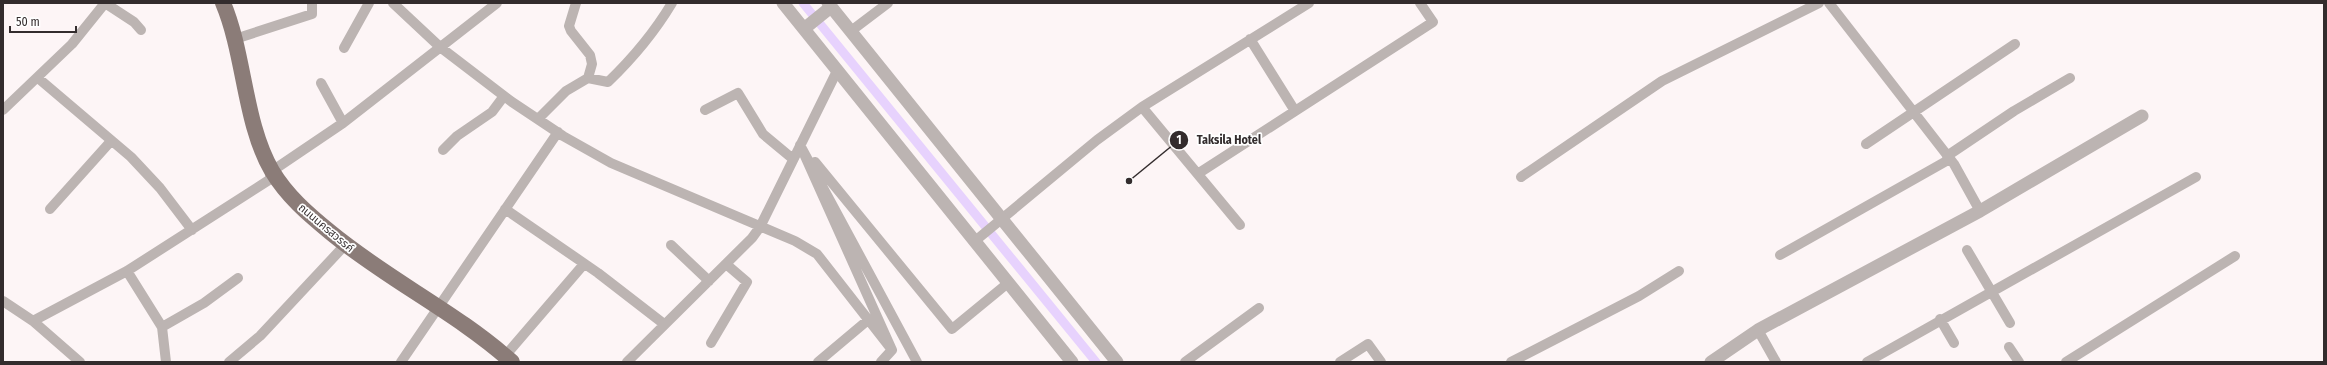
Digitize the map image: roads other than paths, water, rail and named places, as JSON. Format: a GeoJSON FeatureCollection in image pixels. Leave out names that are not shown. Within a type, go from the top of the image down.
{"type":"FeatureCollection","features":[{"type":"Feature","properties":{"kind":"main road","name":"ถนนนครสวรรค์"},"geometry":{"type":"LineString","coordinates":[[223,3],[235,39],[258,134],[272,171],[305,213],[345,245],[467,326],[509,359]]}},
{"type":"Feature","properties":{"kind":"street"},"geometry":{"type":"LineString","coordinates":[[3,110],[72,44],[105,3],[134,22],[141,30]]}},
{"type":"Feature","properties":{"kind":"street"},"geometry":{"type":"LineString","coordinates":[[235,39],[312,14],[312,3]]}},
{"type":"Feature","properties":{"kind":"street"},"geometry":{"type":"LineString","coordinates":[[344,48],[369,3]]}},
{"type":"Feature","properties":{"kind":"street"},"geometry":{"type":"LineString","coordinates":[[393,3],[440,47],[504,96],[558,132],[611,163],[794,241],[817,254],[892,350]]}},
{"type":"Feature","properties":{"kind":"street"},"geometry":{"type":"LineString","coordinates":[[33,321],[127,271],[269,180],[272,171],[343,123],[496,3]]}},
{"type":"Feature","properties":{"kind":"street"},"geometry":{"type":"LineString","coordinates":[[576,3],[569,26],[571,31],[590,55],[592,64],[588,78]]}},
{"type":"Feature","properties":{"kind":"street"},"geometry":{"type":"LineString","coordinates":[[538,119],[566,91],[588,78],[608,82],[632,58],[656,30],[672,3]]}},
{"type":"Feature","properties":{"kind":"street"},"geometry":{"type":"LineString","coordinates":[[783,3],[805,28],[837,71],[1072,362]]}},
{"type":"Feature","properties":{"kind":"street"},"geometry":{"type":"LineString","coordinates":[[851,31],[888,3]]}},
{"type":"Feature","properties":{"kind":"street"},"geometry":{"type":"LineString","coordinates":[[975,241],[1097,140],[1142,107],[1309,3]]}},
{"type":"Feature","properties":{"kind":"street"},"geometry":{"type":"LineString","coordinates":[[1199,173],[1433,22],[1420,3]]}},
{"type":"Feature","properties":{"kind":"street"},"geometry":{"type":"LineString","coordinates":[[1521,177],[1591,132],[1662,81],[1819,3]]}},
{"type":"Feature","properties":{"kind":"street"},"geometry":{"type":"LineString","coordinates":[[1829,3],[1949,157],[1980,211]]}},
{"type":"Feature","properties":{"kind":"street"},"geometry":{"type":"LineString","coordinates":[[805,28],[830,5],[1117,362]]}},
{"type":"Feature","properties":{"kind":"street"},"geometry":{"type":"LineString","coordinates":[[1250,40],[1295,111]]}},
{"type":"Feature","properties":{"kind":"street"},"geometry":{"type":"LineString","coordinates":[[1866,144],[2015,44]]}},
{"type":"Feature","properties":{"kind":"street"},"geometry":{"type":"LineString","coordinates":[[627,362],[752,238],[760,226],[837,71]]}},
{"type":"Feature","properties":{"kind":"street"},"geometry":{"type":"LineString","coordinates":[[38,78],[131,157],[160,188],[192,230]]}},
{"type":"Feature","properties":{"kind":"street"},"geometry":{"type":"LineString","coordinates":[[1780,255],[1949,157],[2014,111],[2070,78]]}},
{"type":"Feature","properties":{"kind":"street"},"geometry":{"type":"LineString","coordinates":[[321,83],[343,123]]}},
{"type":"Feature","properties":{"kind":"street"},"geometry":{"type":"LineString","coordinates":[[704,110],[738,93],[763,134],[794,159]]}},
{"type":"Feature","properties":{"kind":"street"},"geometry":{"type":"LineString","coordinates":[[443,150],[457,136],[492,112],[504,96]]}},
{"type":"Feature","properties":{"kind":"street"},"geometry":{"type":"LineString","coordinates":[[1142,107],[1199,173],[1240,225]]}},
{"type":"Feature","properties":{"kind":"street"},"geometry":{"type":"LineString","coordinates":[[1710,362],[1758,330],[1980,211],[2142,116]]}},
{"type":"Feature","properties":{"kind":"street"},"geometry":{"type":"LineString","coordinates":[[401,362],[437,307],[558,132]]}},
{"type":"Feature","properties":{"kind":"street"},"geometry":{"type":"LineString","coordinates":[[50,209],[111,141]]}},
{"type":"Feature","properties":{"kind":"street"},"geometry":{"type":"LineString","coordinates":[[800,145],[952,329],[1008,283]]}},
{"type":"Feature","properties":{"kind":"street"},"geometry":{"type":"LineString","coordinates":[[800,145],[892,350]]}},
{"type":"Feature","properties":{"kind":"street"},"geometry":{"type":"LineString","coordinates":[[800,145],[917,362]]}},
{"type":"Feature","properties":{"kind":"street"},"geometry":{"type":"LineString","coordinates":[[1867,362],[2196,177]]}},
{"type":"Feature","properties":{"kind":"street"},"geometry":{"type":"LineString","coordinates":[[505,209],[584,264],[664,324]]}},
{"type":"Feature","properties":{"kind":"street"},"geometry":{"type":"LineString","coordinates":[[229,362],[260,336],[345,245]]}},
{"type":"Feature","properties":{"kind":"street"},"geometry":{"type":"LineString","coordinates":[[671,245],[709,281]]}},
{"type":"Feature","properties":{"kind":"street"},"geometry":{"type":"LineString","coordinates":[[1967,250],[1990,292],[2010,323]]}},
{"type":"Feature","properties":{"kind":"street"},"geometry":{"type":"LineString","coordinates":[[2066,362],[2235,256]]}},
{"type":"Feature","properties":{"kind":"street"},"geometry":{"type":"LineString","coordinates":[[509,359],[584,264]]}},
{"type":"Feature","properties":{"kind":"street"},"geometry":{"type":"LineString","coordinates":[[711,344],[747,282],[726,264]]}},
{"type":"Feature","properties":{"kind":"street"},"geometry":{"type":"LineString","coordinates":[[127,271],[162,327],[166,362]]}},
{"type":"Feature","properties":{"kind":"street"},"geometry":{"type":"LineString","coordinates":[[1511,362],[1639,296],[1679,271]]}},
{"type":"Feature","properties":{"kind":"street"},"geometry":{"type":"LineString","coordinates":[[162,327],[204,303],[238,278]]}},
{"type":"Feature","properties":{"kind":"street"},"geometry":{"type":"LineString","coordinates":[[3,301],[33,321],[80,362]]}},
{"type":"Feature","properties":{"kind":"street"},"geometry":{"type":"LineString","coordinates":[[1185,362],[1259,308]]}},
{"type":"Feature","properties":{"kind":"street"},"geometry":{"type":"LineString","coordinates":[[818,362],[868,320]]}},
{"type":"Feature","properties":{"kind":"street"},"geometry":{"type":"LineString","coordinates":[[1940,320],[1954,342]]}},
{"type":"Feature","properties":{"kind":"street"},"geometry":{"type":"LineString","coordinates":[[1758,330],[1776,362]]}},
{"type":"Feature","properties":{"kind":"street"},"geometry":{"type":"LineString","coordinates":[[1340,362],[1368,344],[1381,362]]}},
{"type":"Feature","properties":{"kind":"street"},"geometry":{"type":"LineString","coordinates":[[2009,346],[2019,362]]}},
{"type":"Feature","properties":{"kind":"street"},"geometry":{"type":"LineString","coordinates":[[881,362],[892,350]]}},
{"type":"Feature","properties":{"kind":"waterway"},"geometry":{"type":"LineString","coordinates":[[803,3],[1096,362]]}},
{"type":"Feature","properties":{"kind":"place","name":"Taksila Hotel"},"geometry":{"type":"Point","coordinates":[1129,181]}}]}
